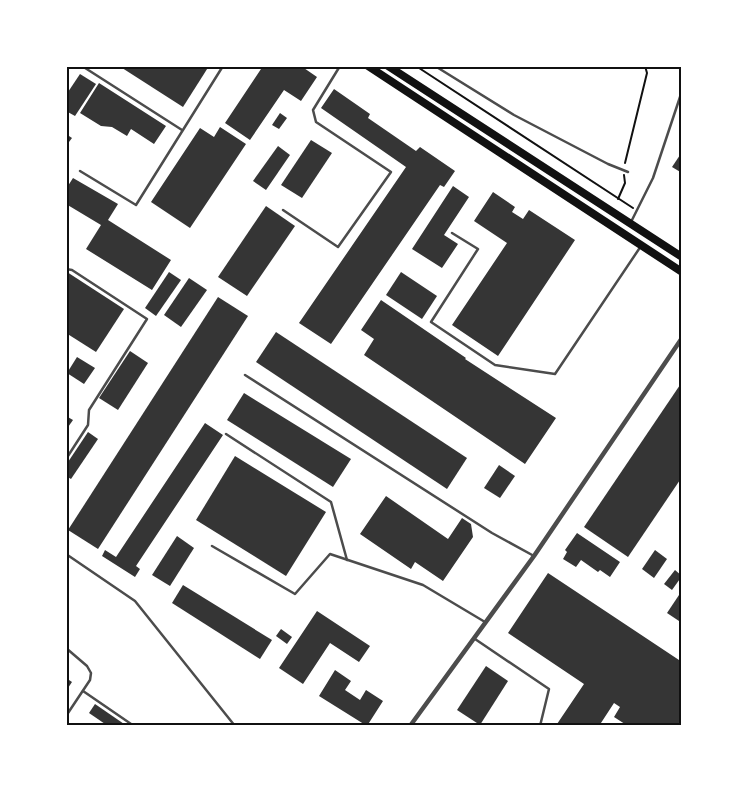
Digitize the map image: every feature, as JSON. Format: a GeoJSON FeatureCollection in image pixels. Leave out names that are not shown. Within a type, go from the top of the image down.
{"type":"FeatureCollection","features":[{"type":"Feature","properties":{"kind":"highway"},"geometry":{"type":"LineString","coordinates":[[368,66],[682,272]]}},
{"type":"Feature","properties":{"kind":"highway"},"geometry":{"type":"LineString","coordinates":[[388,66],[682,256]]}},
{"type":"Feature","properties":{"kind":"street"},"geometry":{"type":"LineString","coordinates":[[410,726],[534,556],[682,338]]}},
{"type":"Feature","properties":{"kind":"lane"},"geometry":{"type":"LineString","coordinates":[[82,66],[182,130]]}},
{"type":"Feature","properties":{"kind":"lane"},"geometry":{"type":"LineString","coordinates":[[80,171],[136,205],[223,66]]}},
{"type":"Feature","properties":{"kind":"lane"},"geometry":{"type":"LineString","coordinates":[[283,210],[338,247],[391,172],[316,122],[313,110],[340,66]]}},
{"type":"Feature","properties":{"kind":"lane"},"geometry":{"type":"LineString","coordinates":[[435,66],[514,115],[608,164],[628,172]]}},
{"type":"Feature","properties":{"kind":"lane"},"geometry":{"type":"LineString","coordinates":[[631,223],[653,178],[682,91]]}},
{"type":"Feature","properties":{"kind":"lane"},"geometry":{"type":"LineString","coordinates":[[452,233],[478,249],[432,322],[495,365],[555,374],[641,245]]}},
{"type":"Feature","properties":{"kind":"lane"},"geometry":{"type":"LineString","coordinates":[[66,270],[72,270],[147,318],[89,410],[88,425],[66,459]]}},
{"type":"Feature","properties":{"kind":"lane"},"geometry":{"type":"LineString","coordinates":[[245,375],[492,533],[534,556]]}},
{"type":"Feature","properties":{"kind":"lane"},"geometry":{"type":"LineString","coordinates":[[226,434],[331,502],[347,560]]}},
{"type":"Feature","properties":{"kind":"lane"},"geometry":{"type":"LineString","coordinates":[[212,546],[294,594],[330,554],[423,586],[486,623]]}},
{"type":"Feature","properties":{"kind":"lane"},"geometry":{"type":"LineString","coordinates":[[66,554],[135,601],[235,726]]}},
{"type":"Feature","properties":{"kind":"lane"},"geometry":{"type":"LineString","coordinates":[[475,639],[549,689],[540,726]]}},
{"type":"Feature","properties":{"kind":"lane"},"geometry":{"type":"LineString","coordinates":[[66,648],[92,672],[90,680],[66,716]]}},
{"type":"Feature","properties":{"kind":"lane"},"geometry":{"type":"LineString","coordinates":[[82,691],[134,726]]}},
{"type":"Feature","properties":{"kind":"path"},"geometry":{"type":"LineString","coordinates":[[416,66],[637,210]]}},
{"type":"Feature","properties":{"kind":"path"},"geometry":{"type":"LineString","coordinates":[[618,199],[625,183],[623,170],[647,73],[645,66]]}},
{"type":"Feature","properties":{"kind":"building"},"geometry":{"type":"Polygon","coordinates":[[[119,66],[209,66],[183,107],[119,66]]]}},
{"type":"Feature","properties":{"kind":"building"},"geometry":{"type":"Polygon","coordinates":[[[263,66],[301,66],[317,77],[301,101],[284,90],[250,140],[225,123],[263,66]]]}},
{"type":"Feature","properties":{"kind":"building"},"geometry":{"type":"Polygon","coordinates":[[[80,74],[96,84],[75,116],[66,111],[66,95],[80,74]]]}},
{"type":"Feature","properties":{"kind":"building"},"geometry":{"type":"Polygon","coordinates":[[[99,83],[166,126],[154,144],[131,129],[127,136],[112,127],[101,126],[80,113],[99,83]]]}},
{"type":"Feature","properties":{"kind":"building"},"geometry":{"type":"Polygon","coordinates":[[[334,89],[370,114],[368,118],[416,151],[420,147],[455,171],[444,187],[440,185],[331,344],[299,323],[406,167],[321,108],[334,89]]]}},
{"type":"Feature","properties":{"kind":"building"},"geometry":{"type":"Polygon","coordinates":[[[280,113],[287,118],[279,129],[272,125],[280,113]]]}},
{"type":"Feature","properties":{"kind":"building"},"geometry":{"type":"Polygon","coordinates":[[[220,127],[246,144],[190,228],[151,202],[200,128],[214,137],[220,127]]]}},
{"type":"Feature","properties":{"kind":"building"},"geometry":{"type":"Polygon","coordinates":[[[66,134],[72,138],[66,146],[66,134]]]}},
{"type":"Feature","properties":{"kind":"building"},"geometry":{"type":"Polygon","coordinates":[[[311,140],[332,153],[302,198],[281,185],[311,140]]]}},
{"type":"Feature","properties":{"kind":"building"},"geometry":{"type":"Polygon","coordinates":[[[278,146],[290,155],[266,190],[253,181],[278,146]]]}},
{"type":"Feature","properties":{"kind":"building"},"geometry":{"type":"Polygon","coordinates":[[[682,152],[682,173],[672,167],[682,152]]]}},
{"type":"Feature","properties":{"kind":"building"},"geometry":{"type":"Polygon","coordinates":[[[73,178],[118,204],[108,220],[171,260],[152,290],[86,249],[101,225],[66,204],[66,189],[73,178]]]}},
{"type":"Feature","properties":{"kind":"building"},"geometry":{"type":"Polygon","coordinates":[[[453,186],[469,197],[444,235],[458,244],[442,268],[412,249],[453,186]]]}},
{"type":"Feature","properties":{"kind":"building"},"geometry":{"type":"Polygon","coordinates":[[[493,192],[515,207],[512,212],[523,219],[529,210],[575,240],[498,356],[452,325],[507,243],[474,221],[493,192]]]}},
{"type":"Feature","properties":{"kind":"building"},"geometry":{"type":"Polygon","coordinates":[[[266,206],[295,226],[247,296],[218,277],[266,206]]]}},
{"type":"Feature","properties":{"kind":"building"},"geometry":{"type":"Polygon","coordinates":[[[67,272],[124,309],[96,352],[66,333],[67,272]]]}},
{"type":"Feature","properties":{"kind":"building"},"geometry":{"type":"Polygon","coordinates":[[[169,272],[181,280],[156,316],[145,308],[169,272]]]}},
{"type":"Feature","properties":{"kind":"building"},"geometry":{"type":"Polygon","coordinates":[[[401,272],[437,296],[422,319],[386,295],[401,272]]]}},
{"type":"Feature","properties":{"kind":"building"},"geometry":{"type":"Polygon","coordinates":[[[189,278],[207,290],[181,327],[164,315],[189,278]]]}},
{"type":"Feature","properties":{"kind":"building"},"geometry":{"type":"Polygon","coordinates":[[[218,297],[248,316],[98,549],[68,530],[218,297]]]}},
{"type":"Feature","properties":{"kind":"building"},"geometry":{"type":"Polygon","coordinates":[[[381,300],[465,359],[556,418],[525,464],[364,355],[374,339],[361,330],[381,300]]]}},
{"type":"Feature","properties":{"kind":"building"},"geometry":{"type":"Polygon","coordinates":[[[276,332],[467,458],[447,489],[256,362],[276,332]]]}},
{"type":"Feature","properties":{"kind":"building"},"geometry":{"type":"Polygon","coordinates":[[[130,351],[148,363],[118,410],[99,398],[130,351]]]}},
{"type":"Feature","properties":{"kind":"building"},"geometry":{"type":"Polygon","coordinates":[[[77,357],[95,368],[84,384],[67,373],[77,357]]]}},
{"type":"Feature","properties":{"kind":"building"},"geometry":{"type":"Polygon","coordinates":[[[682,382],[682,477],[628,557],[584,527],[682,382]]]}},
{"type":"Feature","properties":{"kind":"building"},"geometry":{"type":"Polygon","coordinates":[[[244,393],[351,459],[333,487],[227,420],[244,393]]]}},
{"type":"Feature","properties":{"kind":"building"},"geometry":{"type":"Polygon","coordinates":[[[66,416],[73,420],[66,430],[66,416]]]}},
{"type":"Feature","properties":{"kind":"building"},"geometry":{"type":"Polygon","coordinates":[[[205,423],[223,435],[136,566],[140,569],[135,577],[102,556],[105,550],[116,557],[205,423]]]}},
{"type":"Feature","properties":{"kind":"building"},"geometry":{"type":"Polygon","coordinates":[[[88,432],[98,439],[71,479],[66,476],[66,465],[88,432]]]}},
{"type":"Feature","properties":{"kind":"building"},"geometry":{"type":"Polygon","coordinates":[[[235,456],[326,512],[286,576],[196,520],[235,456]]]}},
{"type":"Feature","properties":{"kind":"building"},"geometry":{"type":"Polygon","coordinates":[[[499,465],[515,476],[500,498],[484,488],[499,465]]]}},
{"type":"Feature","properties":{"kind":"building"},"geometry":{"type":"Polygon","coordinates":[[[386,496],[448,539],[462,518],[471,524],[473,537],[443,581],[415,562],[411,569],[360,534],[386,496]]]}},
{"type":"Feature","properties":{"kind":"building"},"geometry":{"type":"Polygon","coordinates":[[[577,533],[620,562],[610,577],[600,570],[598,572],[581,560],[576,567],[563,559],[567,552],[565,550],[577,533]]]}},
{"type":"Feature","properties":{"kind":"building"},"geometry":{"type":"Polygon","coordinates":[[[177,536],[194,548],[170,586],[152,575],[177,536]]]}},
{"type":"Feature","properties":{"kind":"building"},"geometry":{"type":"Polygon","coordinates":[[[655,550],[667,559],[654,578],[642,569],[655,550]]]}},
{"type":"Feature","properties":{"kind":"building"},"geometry":{"type":"Polygon","coordinates":[[[675,570],[682,576],[672,590],[664,584],[675,570]]]}},
{"type":"Feature","properties":{"kind":"building"},"geometry":{"type":"Polygon","coordinates":[[[548,573],[682,662],[682,718],[677,726],[628,726],[614,717],[620,707],[614,703],[599,726],[559,726],[557,724],[584,684],[508,633],[548,573]]]}},
{"type":"Feature","properties":{"kind":"building"},"geometry":{"type":"Polygon","coordinates":[[[183,585],[272,640],[260,659],[172,603],[183,585]]]}},
{"type":"Feature","properties":{"kind":"building"},"geometry":{"type":"Polygon","coordinates":[[[679,595],[682,597],[682,623],[667,613],[679,595]]]}},
{"type":"Feature","properties":{"kind":"building"},"geometry":{"type":"Polygon","coordinates":[[[317,611],[370,646],[359,662],[330,643],[303,684],[279,668],[317,611]]]}},
{"type":"Feature","properties":{"kind":"building"},"geometry":{"type":"Polygon","coordinates":[[[281,629],[292,637],[287,644],[276,636],[281,629]]]}},
{"type":"Feature","properties":{"kind":"building"},"geometry":{"type":"Polygon","coordinates":[[[486,666],[508,681],[480,725],[457,710],[486,666]]]}},
{"type":"Feature","properties":{"kind":"building"},"geometry":{"type":"Polygon","coordinates":[[[335,670],[351,681],[345,690],[360,700],[366,690],[383,701],[367,726],[319,696],[335,670]]]}},
{"type":"Feature","properties":{"kind":"building"},"geometry":{"type":"Polygon","coordinates":[[[66,678],[72,682],[66,691],[66,678]]]}},
{"type":"Feature","properties":{"kind":"building"},"geometry":{"type":"Polygon","coordinates":[[[95,704],[127,726],[108,726],[89,713],[95,704]]]}}]}
